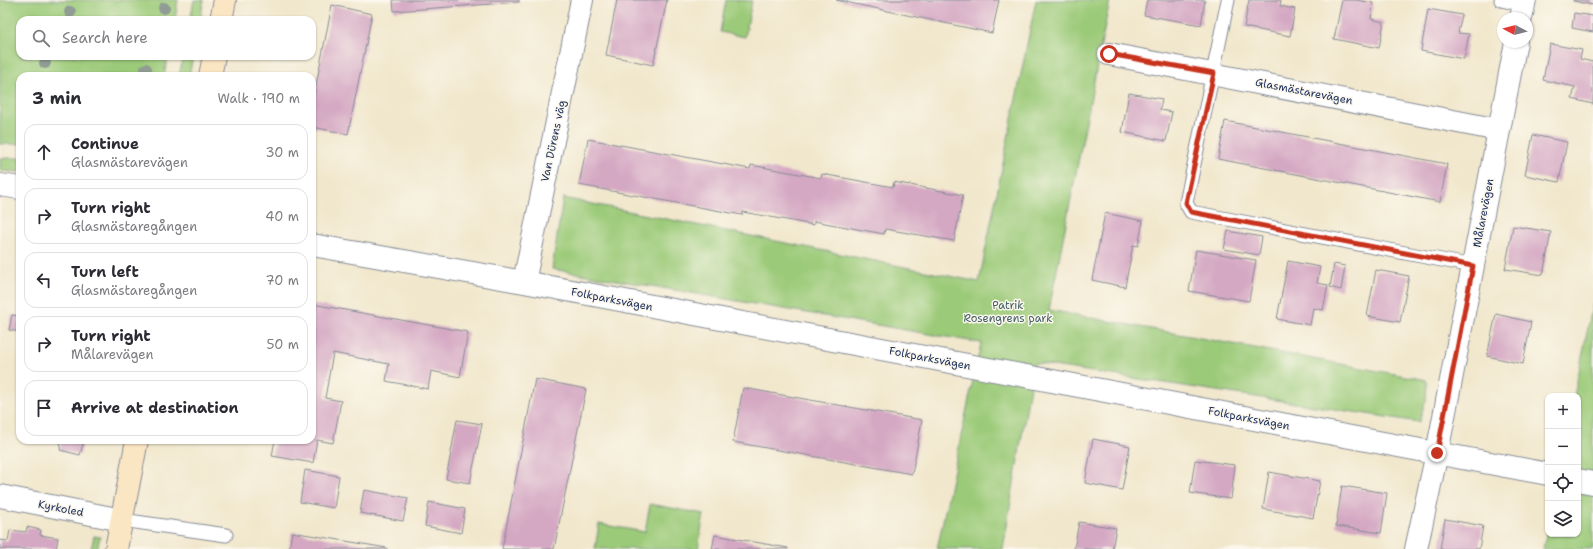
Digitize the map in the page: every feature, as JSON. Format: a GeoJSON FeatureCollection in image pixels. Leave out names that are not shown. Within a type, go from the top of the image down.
{"type":"FeatureCollection","features":[{"type":"Feature","properties":{"kind":"street"},"geometry":{"type":"LineString","coordinates":[[222,16],[225,0]]}},
{"type":"Feature","properties":{"kind":"street","name":"Van Dürens väg"},"geometry":{"type":"LineString","coordinates":[[524,282],[582,0]]}},
{"type":"Feature","properties":{"kind":"street","name":"Målarevägen"},"geometry":{"type":"LineString","coordinates":[[1416,549],[1437,453],[1515,48]]}},
{"type":"Feature","properties":{"kind":"street","name":"Glasmästarevägen"},"geometry":{"type":"LineString","coordinates":[[1109,54],[1214,73],[1499,130]]}},
{"type":"Feature","properties":{"kind":"street"},"geometry":{"type":"LineString","coordinates":[[211,72],[213,60]]}},
{"type":"Feature","properties":{"kind":"street"},"geometry":{"type":"LineString","coordinates":[[0,185],[16,187]]}},
{"type":"Feature","properties":{"kind":"street","name":"Folkparksvägen"},"geometry":{"type":"LineString","coordinates":[[316,246],[524,282],[1545,473]]}},
{"type":"Feature","properties":{"kind":"street"},"geometry":{"type":"LineString","coordinates":[[116,549],[136,444]]}},
{"type":"Feature","properties":{"kind":"street"},"geometry":{"type":"LineString","coordinates":[[1581,480],[1593,482]]}},
{"type":"Feature","properties":{"kind":"street","name":"Kyrkoled"},"geometry":{"type":"LineString","coordinates":[[0,496],[122,520]]}},
{"type":"Feature","properties":{"kind":"lane"},"geometry":{"type":"LineString","coordinates":[[1228,0],[1186,203],[1191,212],[1473,266]]}},
{"type":"Feature","properties":{"kind":"lane"},"geometry":{"type":"LineString","coordinates":[[1501,0],[1523,8]]}},
{"type":"Feature","properties":{"kind":"lane"},"geometry":{"type":"LineString","coordinates":[[122,520],[226,535]]}},
{"type":"Feature","properties":{"kind":"green space"},"geometry":{"type":"Polygon","coordinates":[[[0,0],[178,0],[176,16],[16,16],[16,60],[167,60],[165,72],[16,72],[16,144],[0,144],[0,0]]]}},
{"type":"Feature","properties":{"kind":"green space"},"geometry":{"type":"Polygon","coordinates":[[[194,0],[204,0],[201,16],[191,16],[194,0]]]}},
{"type":"Feature","properties":{"kind":"green space"},"geometry":{"type":"Polygon","coordinates":[[[726,0],[752,1],[745,37],[720,32],[726,0]]]}},
{"type":"Feature","properties":{"kind":"green space","name":"Patrik Rosengrens park"},"geometry":{"type":"Polygon","coordinates":[[[1036,0],[1110,0],[1049,310],[1427,380],[1426,400],[1419,422],[1034,363],[1003,549],[937,549],[981,343],[552,269],[563,198],[979,282],[1036,0]]]}},
{"type":"Feature","properties":{"kind":"green space"},"geometry":{"type":"Polygon","coordinates":[[[182,60],[192,60],[190,72],[180,72],[182,60]]]}},
{"type":"Feature","properties":{"kind":"green space"},"geometry":{"type":"Polygon","coordinates":[[[0,158],[16,158],[16,172],[0,171],[0,158]]]}},
{"type":"Feature","properties":{"kind":"green space"},"geometry":{"type":"Polygon","coordinates":[[[1593,303],[1593,549],[1543,549],[1546,537],[1581,537],[1581,393],[1575,393],[1593,303]]]}},
{"type":"Feature","properties":{"kind":"green space"},"geometry":{"type":"Polygon","coordinates":[[[650,504],[704,514],[698,549],[595,549],[599,524],[645,532],[650,504]]]}},
{"type":"Feature","properties":{"kind":"green space"},"geometry":{"type":"Polygon","coordinates":[[[94,536],[100,537],[97,549],[91,549],[94,536]]]}},
{"type":"Feature","properties":{"kind":"building"},"geometry":{"type":"Polygon","coordinates":[[[393,0],[519,0],[519,2],[394,11],[393,0]]]}},
{"type":"Feature","properties":{"kind":"building"},"geometry":{"type":"Polygon","coordinates":[[[617,0],[667,0],[653,65],[606,55],[617,0]]]}},
{"type":"Feature","properties":{"kind":"building"},"geometry":{"type":"Polygon","coordinates":[[[836,0],[999,0],[992,33],[836,0]]]}},
{"type":"Feature","properties":{"kind":"building"},"geometry":{"type":"Polygon","coordinates":[[[1147,0],[1205,0],[1201,25],[1144,15],[1147,0]]]}},
{"type":"Feature","properties":{"kind":"building"},"geometry":{"type":"Polygon","coordinates":[[[1249,0],[1281,0],[1280,6],[1295,9],[1290,36],[1244,27],[1249,0]]]}},
{"type":"Feature","properties":{"kind":"building"},"geometry":{"type":"Polygon","coordinates":[[[1342,0],[1356,0],[1373,3],[1371,19],[1384,22],[1379,48],[1334,39],[1342,0]]]}},
{"type":"Feature","properties":{"kind":"building"},"geometry":{"type":"Polygon","coordinates":[[[1593,0],[1593,5],[1573,1],[1593,0]]]}},
{"type":"Feature","properties":{"kind":"building"},"geometry":{"type":"Polygon","coordinates":[[[332,5],[372,14],[348,134],[316,128],[316,85],[332,5]]]}},
{"type":"Feature","properties":{"kind":"building"},"geometry":{"type":"Polygon","coordinates":[[[1428,9],[1462,15],[1458,33],[1469,34],[1464,59],[1421,51],[1428,9]]]}},
{"type":"Feature","properties":{"kind":"building"},"geometry":{"type":"Polygon","coordinates":[[[1574,13],[1593,16],[1593,32],[1572,28],[1574,13]]]}},
{"type":"Feature","properties":{"kind":"building"},"geometry":{"type":"Polygon","coordinates":[[[1550,44],[1582,50],[1580,59],[1593,62],[1593,104],[1572,99],[1575,87],[1543,80],[1550,44]]]}},
{"type":"Feature","properties":{"kind":"building"},"geometry":{"type":"Polygon","coordinates":[[[1129,93],[1162,99],[1160,110],[1172,112],[1166,141],[1122,132],[1129,93]]]}},
{"type":"Feature","properties":{"kind":"building"},"geometry":{"type":"Polygon","coordinates":[[[1225,121],[1447,164],[1440,202],[1218,159],[1225,121]]]}},
{"type":"Feature","properties":{"kind":"building"},"geometry":{"type":"Polygon","coordinates":[[[1533,135],[1567,142],[1559,182],[1525,175],[1533,135]]]}},
{"type":"Feature","properties":{"kind":"building"},"geometry":{"type":"Polygon","coordinates":[[[588,139],[750,169],[751,165],[821,178],[822,174],[893,187],[894,182],[963,195],[954,241],[885,229],[884,234],[814,221],[814,225],[743,212],[742,215],[579,185],[588,139]]]}},
{"type":"Feature","properties":{"kind":"building"},"geometry":{"type":"Polygon","coordinates":[[[1105,213],[1143,221],[1138,246],[1133,245],[1125,287],[1092,280],[1105,213]]]}},
{"type":"Feature","properties":{"kind":"building"},"geometry":{"type":"Polygon","coordinates":[[[1513,226],[1551,232],[1543,275],[1505,269],[1513,226]]]}},
{"type":"Feature","properties":{"kind":"building"},"geometry":{"type":"Polygon","coordinates":[[[1228,231],[1262,237],[1259,255],[1224,249],[1228,231]]]}},
{"type":"Feature","properties":{"kind":"building"},"geometry":{"type":"Polygon","coordinates":[[[1196,250],[1256,260],[1249,301],[1189,291],[1196,250]]]}},
{"type":"Feature","properties":{"kind":"building"},"geometry":{"type":"Polygon","coordinates":[[[1288,261],[1320,267],[1317,283],[1328,285],[1323,310],[1313,308],[1310,325],[1277,319],[1288,261]]]}},
{"type":"Feature","properties":{"kind":"building"},"geometry":{"type":"Polygon","coordinates":[[[1334,264],[1345,266],[1341,290],[1330,287],[1334,264]]]}},
{"type":"Feature","properties":{"kind":"building"},"geometry":{"type":"Polygon","coordinates":[[[1376,270],[1409,276],[1400,322],[1367,316],[1376,270]]]}},
{"type":"Feature","properties":{"kind":"building"},"geometry":{"type":"Polygon","coordinates":[[[316,305],[468,332],[460,377],[431,371],[428,389],[386,381],[389,364],[333,353],[325,398],[341,401],[333,443],[317,440],[313,463],[272,456],[274,444],[316,444],[316,305]]]}},
{"type":"Feature","properties":{"kind":"building"},"geometry":{"type":"Polygon","coordinates":[[[1496,314],[1531,322],[1523,364],[1487,356],[1496,314]]]}},
{"type":"Feature","properties":{"kind":"building"},"geometry":{"type":"Polygon","coordinates":[[[12,315],[16,316],[16,331],[9,330],[12,315]]]}},
{"type":"Feature","properties":{"kind":"building"},"geometry":{"type":"Polygon","coordinates":[[[535,379],[586,389],[554,549],[502,549],[535,379]]]}},
{"type":"Feature","properties":{"kind":"building"},"geometry":{"type":"Polygon","coordinates":[[[743,388],[922,420],[912,474],[733,442],[743,388]]]}},
{"type":"Feature","properties":{"kind":"building"},"geometry":{"type":"Polygon","coordinates":[[[457,420],[482,424],[470,483],[446,479],[457,420]]]}},
{"type":"Feature","properties":{"kind":"building"},"geometry":{"type":"Polygon","coordinates":[[[1093,439],[1130,446],[1122,490],[1085,483],[1093,439]]]}},
{"type":"Feature","properties":{"kind":"building"},"geometry":{"type":"Polygon","coordinates":[[[61,444],[83,444],[80,455],[60,450],[61,444]]]}},
{"type":"Feature","properties":{"kind":"building"},"geometry":{"type":"Polygon","coordinates":[[[1195,460],[1235,465],[1231,499],[1190,493],[1195,460]]]}},
{"type":"Feature","properties":{"kind":"building"},"geometry":{"type":"Polygon","coordinates":[[[305,470],[339,476],[334,508],[300,502],[305,470]]]}},
{"type":"Feature","properties":{"kind":"building"},"geometry":{"type":"Polygon","coordinates":[[[1269,472],[1320,481],[1313,518],[1263,509],[1269,472]]]}},
{"type":"Feature","properties":{"kind":"building"},"geometry":{"type":"Polygon","coordinates":[[[1342,486],[1387,493],[1381,533],[1336,526],[1342,486]]]}},
{"type":"Feature","properties":{"kind":"building"},"geometry":{"type":"Polygon","coordinates":[[[364,490],[408,498],[403,521],[360,513],[364,490]]]}},
{"type":"Feature","properties":{"kind":"building"},"geometry":{"type":"Polygon","coordinates":[[[429,502],[465,509],[461,533],[425,526],[429,502]]]}},
{"type":"Feature","properties":{"kind":"building"},"geometry":{"type":"Polygon","coordinates":[[[1445,519],[1483,526],[1479,549],[1440,549],[1445,519]]]}},
{"type":"Feature","properties":{"kind":"building"},"geometry":{"type":"Polygon","coordinates":[[[1079,522],[1116,528],[1112,549],[1074,549],[1079,522]]]}},
{"type":"Feature","properties":{"kind":"building"},"geometry":{"type":"Polygon","coordinates":[[[27,527],[41,530],[40,535],[58,538],[56,549],[0,549],[0,540],[8,541],[10,530],[26,532],[27,527]]]}},
{"type":"Feature","properties":{"kind":"building"},"geometry":{"type":"Polygon","coordinates":[[[292,532],[387,548],[387,549],[289,549],[292,532]]]}},
{"type":"Feature","properties":{"kind":"building"},"geometry":{"type":"Polygon","coordinates":[[[715,535],[788,548],[788,549],[712,549],[715,535]]]}},
{"type":"Feature","properties":{"kind":"route"},"geometry":{"type":"LineString","coordinates":[[1109,54],[1214,73],[1186,203],[1191,212],[1473,266],[1437,453]]}}]}
